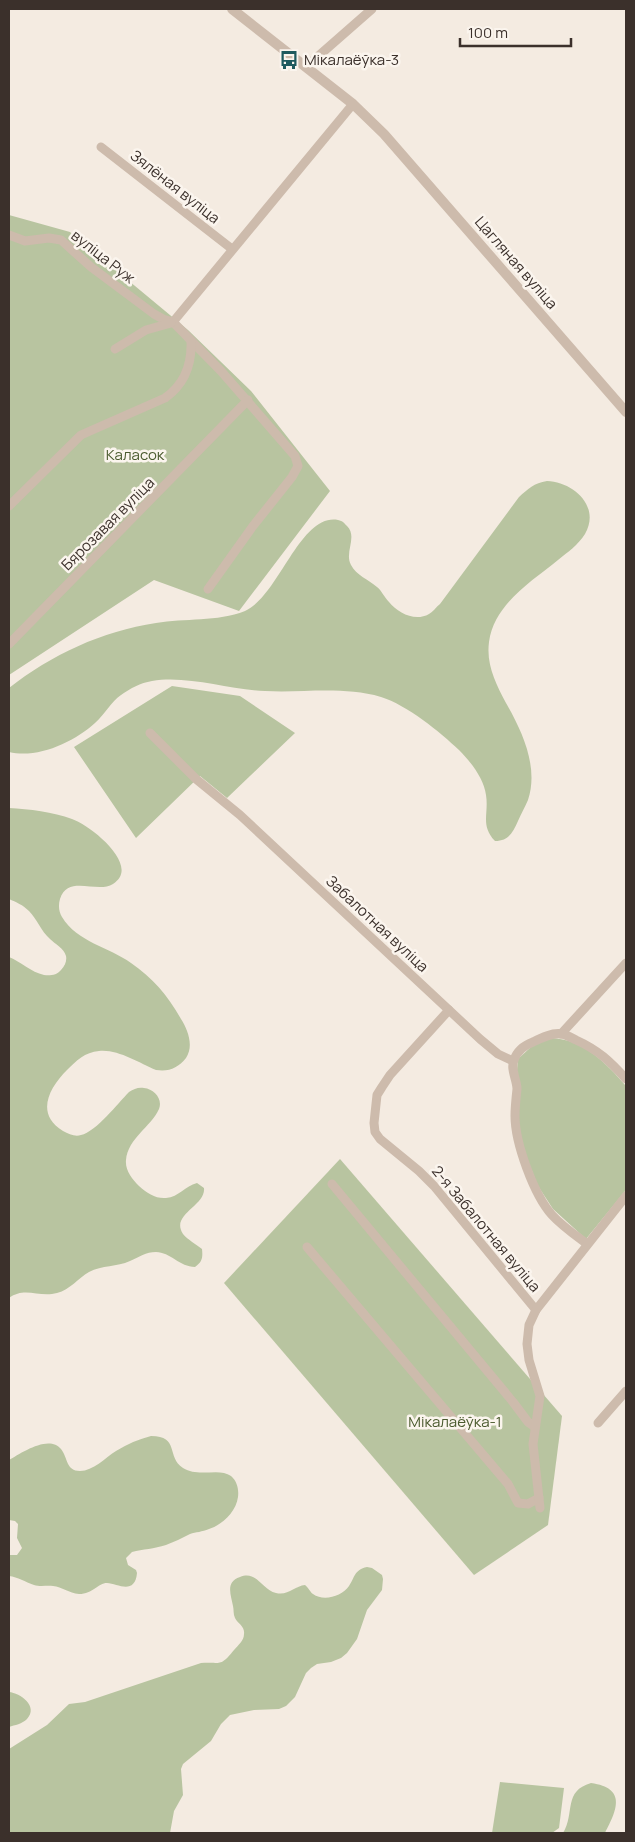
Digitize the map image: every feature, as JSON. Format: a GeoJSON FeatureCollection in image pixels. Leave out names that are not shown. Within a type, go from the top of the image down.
{"type":"FeatureCollection","features":[{"type":"Feature","properties":{"kind":"street","name":"Цагляная вуліца"},"geometry":{"type":"LineString","coordinates":[[232,9],[307,66],[353,104],[384,134],[626,412]]}},
{"type":"Feature","properties":{"kind":"street"},"geometry":{"type":"LineString","coordinates":[[307,66],[372,9]]}},
{"type":"Feature","properties":{"kind":"street"},"geometry":{"type":"LineString","coordinates":[[115,349],[146,330],[173,322],[353,104]]}},
{"type":"Feature","properties":{"kind":"street","name":"Зялёная вуліца"},"geometry":{"type":"LineString","coordinates":[[101,147],[232,249]]}},
{"type":"Feature","properties":{"kind":"street","name":"вуліца Руж"},"geometry":{"type":"LineString","coordinates":[[9,235],[25,241],[50,238],[61,240],[97,271],[154,314],[173,322]]}},
{"type":"Feature","properties":{"kind":"street"},"geometry":{"type":"LineString","coordinates":[[173,322],[248,400],[295,456],[298,466],[292,477],[208,589]]}},
{"type":"Feature","properties":{"kind":"street"},"geometry":{"type":"LineString","coordinates":[[9,506],[81,435],[165,398],[172,393],[179,386],[189,368],[191,341]]}},
{"type":"Feature","properties":{"kind":"street","name":"Бярозавая вуліца"},"geometry":{"type":"LineString","coordinates":[[9,644],[248,400]]}},
{"type":"Feature","properties":{"kind":"street","name":"Забалотная вуліца"},"geometry":{"type":"LineString","coordinates":[[150,733],[196,779],[225,802],[493,1050],[513,1061]]}},
{"type":"Feature","properties":{"kind":"street"},"geometry":{"type":"LineString","coordinates":[[562,1034],[626,963]]}},
{"type":"Feature","properties":{"kind":"street","name":"2-я Забалотная вуліца"},"geometry":{"type":"LineString","coordinates":[[307,1247],[508,1484],[518,1503],[539,1503],[534,1452],[535,1427],[540,1396],[529,1360],[527,1344],[529,1325],[536,1310],[434,1186],[419,1171],[380,1140],[375,1132],[377,1095],[390,1075],[449,1010]]}},
{"type":"Feature","properties":{"kind":"street"},"geometry":{"type":"LineString","coordinates":[[587,1244],[550,1214],[544,1206],[533,1182],[516,1131],[517,1085],[513,1061],[517,1053],[528,1044],[547,1036],[562,1034],[600,1052],[626,1080]]}},
{"type":"Feature","properties":{"kind":"street"},"geometry":{"type":"LineString","coordinates":[[332,1184],[526,1420],[535,1427]]}},
{"type":"Feature","properties":{"kind":"street"},"geometry":{"type":"LineString","coordinates":[[536,1310],[626,1196]]}},
{"type":"Feature","properties":{"kind":"street"},"geometry":{"type":"LineString","coordinates":[[598,1422],[626,1391]]}},
{"type":"Feature","properties":{"kind":"green space","name":"Каласок"},"geometry":{"type":"Polygon","coordinates":[[[9,215],[70,232],[188,330],[251,391],[330,491],[239,611],[154,580],[9,675],[9,215]]]}},
{"type":"Feature","properties":{"kind":"green space"},"geometry":{"type":"Polygon","coordinates":[[[547,481],[557,482],[566,486],[582,497],[587,505],[589,524],[585,534],[576,545],[515,595],[498,616],[492,628],[488,650],[490,666],[499,689],[523,737],[530,762],[531,775],[531,788],[528,800],[516,825],[507,838],[495,841],[490,835],[486,824],[487,802],[485,789],[476,771],[464,755],[423,720],[401,706],[381,697],[367,694],[338,691],[265,691],[194,681],[152,681],[136,686],[121,695],[95,723],[77,737],[43,751],[20,754],[9,752],[9,688],[25,676],[78,646],[116,632],[156,623],[223,617],[245,611],[269,589],[312,529],[324,521],[338,520],[347,526],[351,535],[349,560],[353,569],[374,584],[393,606],[402,613],[413,617],[429,614],[440,604],[519,497],[535,485],[547,481]]]}},
{"type":"Feature","properties":{"kind":"green space"},"geometry":{"type":"Polygon","coordinates":[[[172,686],[240,696],[295,733],[227,798],[200,776],[136,838],[74,747],[172,686]]]}},
{"type":"Feature","properties":{"kind":"green space"},"geometry":{"type":"Polygon","coordinates":[[[9,808],[41,811],[72,819],[101,837],[118,857],[121,867],[120,876],[113,884],[99,887],[76,886],[69,888],[60,899],[60,913],[68,925],[76,932],[131,963],[159,988],[171,1003],[186,1028],[190,1048],[186,1058],[176,1067],[169,1070],[156,1070],[114,1052],[99,1051],[89,1053],[77,1060],[55,1085],[50,1093],[47,1109],[49,1117],[54,1124],[63,1131],[79,1136],[93,1129],[129,1092],[136,1088],[151,1090],[157,1095],[160,1102],[159,1109],[131,1145],[126,1160],[127,1167],[139,1186],[159,1198],[175,1196],[197,1183],[204,1188],[200,1200],[184,1215],[180,1227],[185,1236],[202,1249],[202,1260],[195,1267],[185,1265],[166,1254],[152,1252],[125,1263],[94,1270],[57,1293],[26,1292],[9,1298],[9,957],[44,975],[59,972],[65,965],[66,958],[65,953],[47,936],[29,911],[22,905],[9,899],[9,808]]]}},
{"type":"Feature","properties":{"kind":"green space"},"geometry":{"type":"Polygon","coordinates":[[[551,1038],[563,1039],[584,1048],[602,1061],[626,1086],[626,1190],[586,1239],[553,1209],[538,1186],[519,1132],[518,1059],[532,1046],[551,1038]]]}},
{"type":"Feature","properties":{"kind":"green space","name":"Мікалаёўка-1"},"geometry":{"type":"Polygon","coordinates":[[[340,1159],[562,1416],[548,1525],[474,1575],[224,1283],[340,1159]]]}},
{"type":"Feature","properties":{"kind":"green space"},"geometry":{"type":"Polygon","coordinates":[[[151,1436],[166,1439],[172,1448],[175,1458],[183,1468],[196,1472],[226,1473],[235,1480],[238,1491],[237,1503],[228,1517],[214,1527],[190,1534],[166,1545],[132,1552],[126,1558],[128,1565],[136,1570],[137,1573],[136,1580],[130,1586],[125,1587],[104,1583],[84,1594],[79,1594],[51,1586],[34,1585],[9,1576],[9,1555],[17,1555],[22,1548],[17,1538],[18,1524],[15,1521],[9,1520],[9,1460],[35,1446],[50,1443],[61,1449],[72,1469],[80,1471],[94,1467],[124,1446],[151,1436]]]}},
{"type":"Feature","properties":{"kind":"green space"},"geometry":{"type":"Polygon","coordinates":[[[367,1567],[382,1575],[382,1590],[367,1610],[357,1639],[347,1653],[341,1658],[317,1664],[311,1668],[306,1673],[295,1697],[286,1706],[279,1709],[254,1710],[230,1715],[221,1724],[211,1741],[183,1764],[181,1769],[183,1795],[174,1811],[170,1833],[9,1833],[9,1749],[47,1725],[69,1704],[85,1702],[201,1663],[223,1661],[244,1636],[241,1625],[234,1616],[230,1593],[232,1582],[235,1579],[251,1576],[271,1591],[280,1594],[305,1585],[313,1594],[327,1598],[346,1590],[355,1574],[367,1567]]]}},
{"type":"Feature","properties":{"kind":"green space"},"geometry":{"type":"Polygon","coordinates":[[[9,1692],[27,1701],[31,1709],[25,1721],[9,1727],[9,1692]]]}},
{"type":"Feature","properties":{"kind":"green space"},"geometry":{"type":"Polygon","coordinates":[[[500,1782],[564,1788],[559,1828],[552,1833],[492,1833],[500,1782]]]}},
{"type":"Feature","properties":{"kind":"green space"},"geometry":{"type":"Polygon","coordinates":[[[591,1783],[610,1790],[616,1801],[613,1816],[605,1833],[563,1833],[576,1791],[591,1783]]]}},
{"type":"Feature","properties":{"kind":"place","name":"Мікалаёўка-3"},"geometry":{"type":"Point","coordinates":[289,60]}}]}
